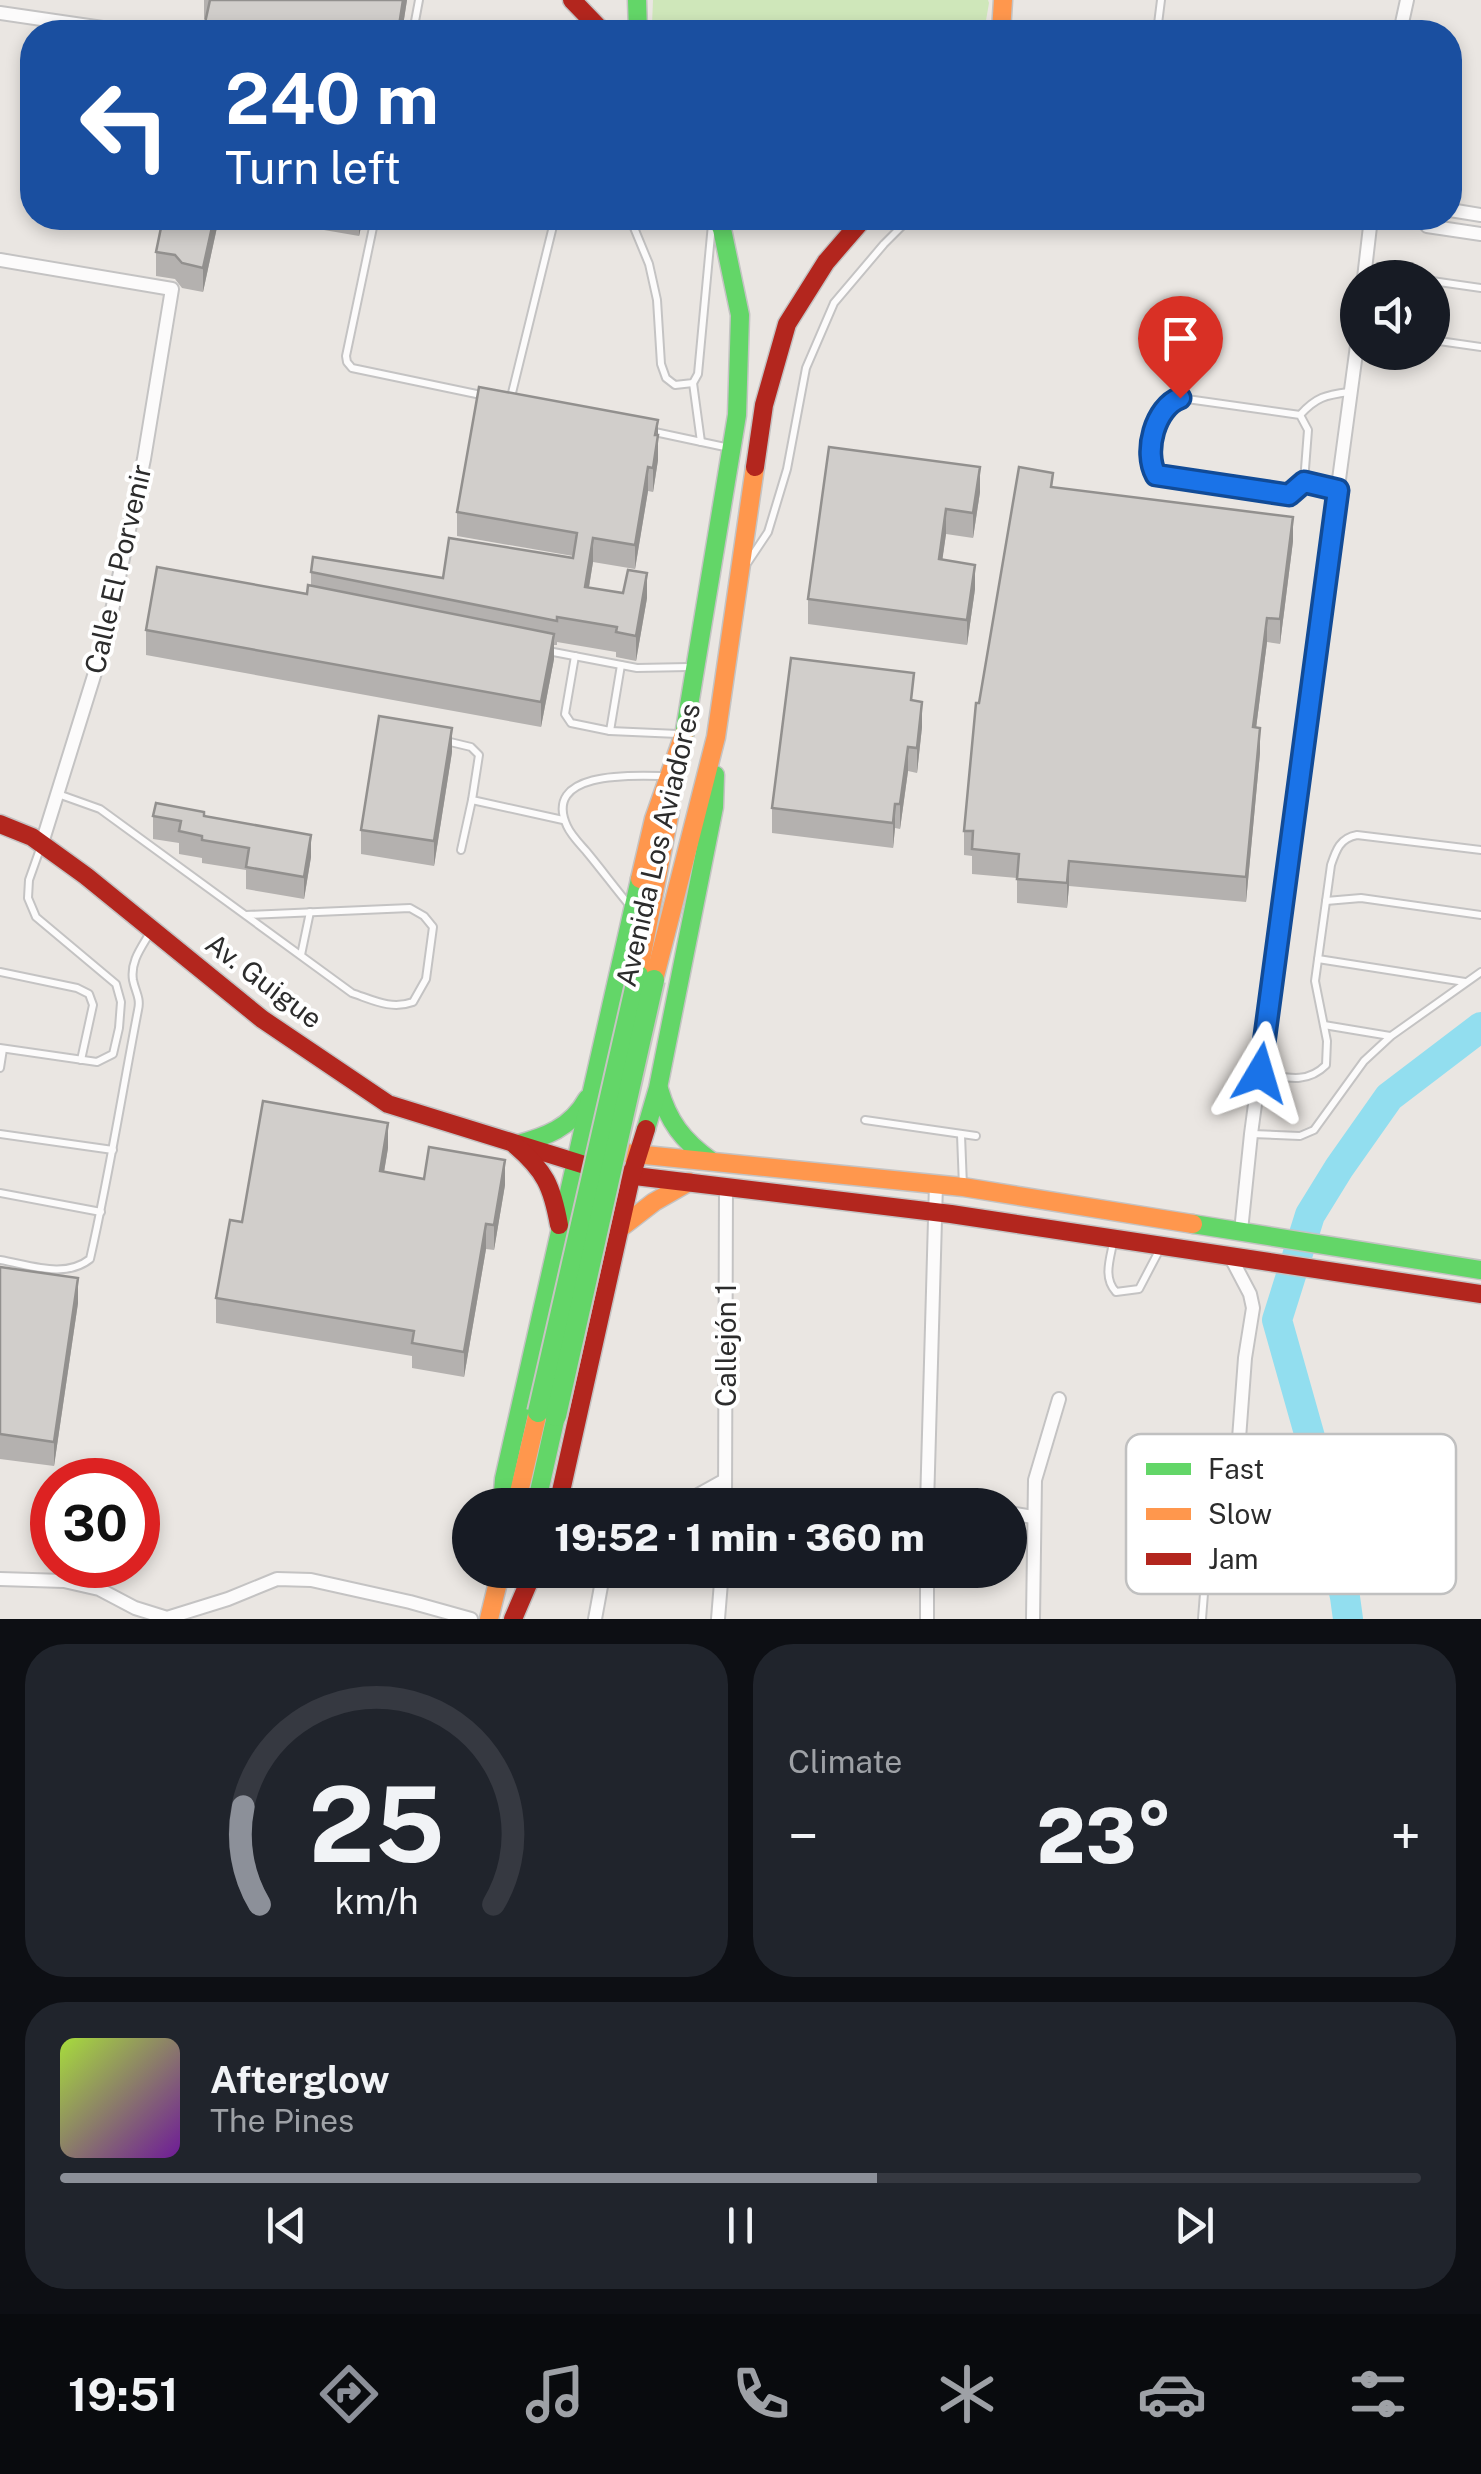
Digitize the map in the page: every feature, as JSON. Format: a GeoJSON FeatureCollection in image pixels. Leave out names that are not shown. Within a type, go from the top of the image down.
{"type":"FeatureCollection","features":[{"type":"Feature","properties":{"kind":"main road"},"geometry":{"type":"LineString","coordinates":[[572,0],[591,20]]}},
{"type":"Feature","properties":{"kind":"main road","name":"Avenida Los Aviadores"},"geometry":{"type":"LineString","coordinates":[[646,978],[737,415],[740,314],[722,230]]}},
{"type":"Feature","properties":{"kind":"main road","name":"Avenida Los Aviadores"},"geometry":{"type":"LineString","coordinates":[[538,1488],[547,1414],[646,978],[716,737],[764,406],[787,324],[826,262],[854,230]]}},
{"type":"Feature","properties":{"kind":"main road"},"geometry":{"type":"LineString","coordinates":[[503,1488],[654,819],[684,734]]}},
{"type":"Feature","properties":{"kind":"main road"},"geometry":{"type":"LineString","coordinates":[[562,1488],[631,1177],[658,1088],[714,807],[716,737]]}},
{"type":"Feature","properties":{"kind":"main road","name":"Av. Guigue"},"geometry":{"type":"LineString","coordinates":[[0,824],[42,844],[262,1019],[388,1104],[515,1146],[579,1154]]}},
{"type":"Feature","properties":{"kind":"main road"},"geometry":{"type":"LineString","coordinates":[[515,1146],[546,1137],[572,1121],[583,1108],[596,1079]]}},
{"type":"Feature","properties":{"kind":"main road"},"geometry":{"type":"LineString","coordinates":[[658,1088],[666,1114],[685,1143],[710,1160]]}},
{"type":"Feature","properties":{"kind":"main road"},"geometry":{"type":"LineString","coordinates":[[515,1146],[540,1168],[552,1187],[561,1236]]}},
{"type":"Feature","properties":{"kind":"main road"},"geometry":{"type":"LineString","coordinates":[[579,1154],[710,1160],[963,1187],[1481,1270]]}},
{"type":"Feature","properties":{"kind":"main road"},"geometry":{"type":"LineString","coordinates":[[579,1154],[631,1177],[936,1212],[1481,1294]]}},
{"type":"Feature","properties":{"kind":"main road"},"geometry":{"type":"LineString","coordinates":[[619,1230],[654,1202],[689,1182]]}},
{"type":"Feature","properties":{"kind":"main road","name":"Avenida Los Aviadores"},"geometry":{"type":"LineString","coordinates":[[522,1488],[547,1414]]}},
{"type":"Feature","properties":{"kind":"main road"},"geometry":{"type":"LineString","coordinates":[[489,1619],[495,1588]]}},
{"type":"Feature","properties":{"kind":"main road"},"geometry":{"type":"LineString","coordinates":[[512,1619],[518,1588]]}},
{"type":"Feature","properties":{"kind":"main road"},"geometry":{"type":"LineString","coordinates":[[512,1619],[526,1588]]}},
{"type":"Feature","properties":{"kind":"street"},"geometry":{"type":"LineString","coordinates":[[0,13],[48,20]]}},
{"type":"Feature","properties":{"kind":"street"},"geometry":{"type":"LineString","coordinates":[[1474,233],[1476,214]]}},
{"type":"Feature","properties":{"kind":"street"},"geometry":{"type":"LineString","coordinates":[[1366,260],[1370,230]]}},
{"type":"Feature","properties":{"kind":"street","name":"Calle El Porvenir"},"geometry":{"type":"LineString","coordinates":[[0,260],[172,289],[144,459],[107,634],[42,844]]}},
{"type":"Feature","properties":{"kind":"street"},"geometry":{"type":"LineString","coordinates":[[1252,1233],[1251,1134],[1353,370]]}},
{"type":"Feature","properties":{"kind":"street"},"geometry":{"type":"LineString","coordinates":[[927,1488],[936,1184]]}},
{"type":"Feature","properties":{"kind":"street","name":"Callejón 1"},"geometry":{"type":"LineString","coordinates":[[726,1185],[726,1488]]}},
{"type":"Feature","properties":{"kind":"street"},"geometry":{"type":"LineString","coordinates":[[1230,1256],[1254,1308],[1245,1358],[1239,1434]]}},
{"type":"Feature","properties":{"kind":"street"},"geometry":{"type":"LineString","coordinates":[[1034,1619],[1035,1480],[1060,1398]]}},
{"type":"Feature","properties":{"kind":"street"},"geometry":{"type":"LineString","coordinates":[[711,1488],[726,1480]]}},
{"type":"Feature","properties":{"kind":"street"},"geometry":{"type":"LineString","coordinates":[[1027,1516],[1033,1517]]}},
{"type":"Feature","properties":{"kind":"street"},"geometry":{"type":"LineString","coordinates":[[0,1580],[64,1581],[98,1589],[134,1608],[166,1618],[276,1579],[311,1580],[471,1619]]}},
{"type":"Feature","properties":{"kind":"street"},"geometry":{"type":"LineString","coordinates":[[595,1619],[601,1588]]}},
{"type":"Feature","properties":{"kind":"street"},"geometry":{"type":"LineString","coordinates":[[718,1619],[721,1588]]}},
{"type":"Feature","properties":{"kind":"street"},"geometry":{"type":"LineString","coordinates":[[927,1588],[927,1619]]}},
{"type":"Feature","properties":{"kind":"lane"},"geometry":{"type":"LineString","coordinates":[[372,230],[347,362],[352,368],[510,402],[551,230]]}},
{"type":"Feature","properties":{"kind":"lane"},"geometry":{"type":"LineString","coordinates":[[635,230],[649,264],[657,300],[661,364],[666,378],[675,385],[694,383]]}},
{"type":"Feature","properties":{"kind":"lane"},"geometry":{"type":"LineString","coordinates":[[701,442],[694,383],[714,230]]}},
{"type":"Feature","properties":{"kind":"lane"},"geometry":{"type":"LineString","coordinates":[[739,575],[768,532],[787,469],[806,368],[834,303],[898,230]]}},
{"type":"Feature","properties":{"kind":"lane"},"geometry":{"type":"LineString","coordinates":[[1450,284],[1481,288]]}},
{"type":"Feature","properties":{"kind":"lane"},"geometry":{"type":"LineString","coordinates":[[1450,343],[1481,347]]}},
{"type":"Feature","properties":{"kind":"lane"},"geometry":{"type":"LineString","coordinates":[[1300,415],[1311,402],[1326,395],[1350,392]]}},
{"type":"Feature","properties":{"kind":"lane"},"geometry":{"type":"LineString","coordinates":[[1173,399],[1300,415],[1308,430],[1304,482],[1289,495],[1161,477],[1151,468],[1153,431],[1173,399]]}},
{"type":"Feature","properties":{"kind":"lane"},"geometry":{"type":"LineString","coordinates":[[644,430],[732,449]]}},
{"type":"Feature","properties":{"kind":"lane"},"geometry":{"type":"LineString","coordinates":[[1304,482],[1338,490]]}},
{"type":"Feature","properties":{"kind":"lane"},"geometry":{"type":"LineString","coordinates":[[536,648],[637,668],[696,667]]}},
{"type":"Feature","properties":{"kind":"lane"},"geometry":{"type":"LineString","coordinates":[[575,656],[565,714],[571,723],[610,732],[684,734]]}},
{"type":"Feature","properties":{"kind":"lane"},"geometry":{"type":"LineString","coordinates":[[610,732],[622,665]]}},
{"type":"Feature","properties":{"kind":"lane"},"geometry":{"type":"LineString","coordinates":[[436,738],[472,746],[479,755],[461,850]]}},
{"type":"Feature","properties":{"kind":"lane"},"geometry":{"type":"LineString","coordinates":[[634,911],[568,830],[562,813],[563,800],[574,787],[614,775],[670,776]]}},
{"type":"Feature","properties":{"kind":"lane"},"geometry":{"type":"LineString","coordinates":[[57,793],[100,809],[352,993],[400,1006],[413,1002],[426,979],[433,927],[410,908],[246,915]]}},
{"type":"Feature","properties":{"kind":"lane"},"geometry":{"type":"LineString","coordinates":[[472,800],[565,820]]}},
{"type":"Feature","properties":{"kind":"lane"},"geometry":{"type":"LineString","coordinates":[[1260,1073],[1298,1079],[1316,1075],[1326,1065],[1327,1041],[1314,982],[1331,865],[1346,837],[1356,834],[1481,850]]}},
{"type":"Feature","properties":{"kind":"lane"},"geometry":{"type":"LineString","coordinates":[[0,1068],[2,1048],[97,1062],[113,1054],[119,1028],[121,1002],[116,984],[36,917],[28,898],[29,880],[42,844]]}},
{"type":"Feature","properties":{"kind":"lane"},"geometry":{"type":"LineString","coordinates":[[1326,901],[1361,898],[1481,914]]}},
{"type":"Feature","properties":{"kind":"lane"},"geometry":{"type":"LineString","coordinates":[[301,955],[310,912]]}},
{"type":"Feature","properties":{"kind":"lane"},"geometry":{"type":"LineString","coordinates":[[0,1260],[64,1271],[90,1259],[140,1004],[133,982],[133,962],[152,930]]}},
{"type":"Feature","properties":{"kind":"lane"},"geometry":{"type":"LineString","coordinates":[[1318,960],[1466,982]]}},
{"type":"Feature","properties":{"kind":"lane"},"geometry":{"type":"LineString","coordinates":[[0,972],[89,994],[93,1005],[81,1060]]}},
{"type":"Feature","properties":{"kind":"lane"},"geometry":{"type":"LineString","coordinates":[[1251,1134],[1300,1136],[1314,1130],[1364,1061],[1391,1036],[1481,972]]}},
{"type":"Feature","properties":{"kind":"lane"},"geometry":{"type":"LineString","coordinates":[[1324,1025],[1391,1036]]}},
{"type":"Feature","properties":{"kind":"lane"},"geometry":{"type":"LineString","coordinates":[[865,1120],[976,1136]]}},
{"type":"Feature","properties":{"kind":"lane"},"geometry":{"type":"LineString","coordinates":[[0,1134],[113,1150]]}},
{"type":"Feature","properties":{"kind":"lane"},"geometry":{"type":"LineString","coordinates":[[961,1134],[963,1187]]}},
{"type":"Feature","properties":{"kind":"lane"},"geometry":{"type":"LineString","coordinates":[[0,1193],[101,1212]]}},
{"type":"Feature","properties":{"kind":"lane"},"geometry":{"type":"LineString","coordinates":[[1114,1237],[1107,1276],[1116,1292],[1139,1289],[1162,1244]]}},
{"type":"Feature","properties":{"kind":"lane"},"geometry":{"type":"LineString","coordinates":[[1202,1619],[1204,1594]]}},
{"type":"Feature","properties":{"kind":"green space"},"geometry":{"type":"Polygon","coordinates":[[[653,0],[989,3],[986,20],[652,20],[653,0]]]}},
{"type":"Feature","properties":{"kind":"building"},"geometry":{"type":"Polygon","coordinates":[[[210,0],[403,0],[400,20],[206,20],[210,0]]]}},
{"type":"Feature","properties":{"kind":"building"},"geometry":{"type":"Polygon","coordinates":[[[161,230],[211,230],[203,268],[182,263],[175,255],[156,252],[161,230]]]}},
{"type":"Feature","properties":{"kind":"building"},"geometry":{"type":"Polygon","coordinates":[[[479,387],[658,420],[653,468],[648,467],[635,545],[593,538],[585,587],[623,593],[628,570],[647,573],[636,636],[616,632],[617,627],[557,617],[557,621],[311,572],[313,557],[443,578],[449,538],[573,558],[577,533],[457,512],[479,387]]]}},
{"type":"Feature","properties":{"kind":"building"},"geometry":{"type":"Polygon","coordinates":[[[829,447],[980,467],[973,513],[946,509],[939,559],[975,565],[967,620],[808,599],[829,447]]]}},
{"type":"Feature","properties":{"kind":"building"},"geometry":{"type":"Polygon","coordinates":[[[1019,467],[1053,473],[1051,487],[1293,517],[1280,619],[1267,618],[1253,727],[1260,728],[1246,877],[1069,861],[1067,883],[1017,879],[1019,854],[972,849],[973,831],[964,831],[976,703],[1019,467]]]}},
{"type":"Feature","properties":{"kind":"building"},"geometry":{"type":"Polygon","coordinates":[[[157,567],[307,594],[308,585],[554,634],[541,702],[146,630],[157,567]]]}},
{"type":"Feature","properties":{"kind":"building"},"geometry":{"type":"Polygon","coordinates":[[[791,658],[914,673],[911,700],[922,702],[917,748],[908,747],[900,804],[895,804],[893,823],[772,808],[791,658]]]}},
{"type":"Feature","properties":{"kind":"building"},"geometry":{"type":"Polygon","coordinates":[[[379,716],[452,728],[434,841],[361,830],[379,716]]]}},
{"type":"Feature","properties":{"kind":"building"},"geometry":{"type":"Polygon","coordinates":[[[156,803],[204,812],[204,816],[311,835],[304,877],[246,867],[249,848],[202,840],[202,836],[179,831],[181,821],[153,816],[156,803]]]}},
{"type":"Feature","properties":{"kind":"building"},"geometry":{"type":"Polygon","coordinates":[[[263,1101],[388,1123],[380,1171],[424,1179],[429,1147],[505,1160],[494,1225],[486,1224],[464,1352],[412,1343],[414,1331],[216,1298],[230,1220],[242,1222],[263,1101]]]}},
{"type":"Feature","properties":{"kind":"building"},"geometry":{"type":"Polygon","coordinates":[[[0,1267],[78,1278],[54,1442],[0,1434],[0,1267]]]}},
{"type":"Feature","properties":{"kind":"waterway"},"geometry":{"type":"LineString","coordinates":[[1309,1434],[1277,1320],[1310,1215],[1389,1097],[1481,1027]]}},
{"type":"Feature","properties":{"kind":"waterway"},"geometry":{"type":"LineString","coordinates":[[1344,1594],[1348,1619]]}},
{"type":"Feature","properties":{"kind":"traffic: fast"},"geometry":{"type":"LineString","coordinates":[[637,0],[638,20]]}},
{"type":"Feature","properties":{"kind":"traffic: fast"},"geometry":{"type":"LineString","coordinates":[[682,748],[737,415],[740,315],[722,230]]}},
{"type":"Feature","properties":{"kind":"traffic: fast"},"geometry":{"type":"LineString","coordinates":[[646,1129],[658,1088],[714,807],[715,775]]}},
{"type":"Feature","properties":{"kind":"traffic: fast"},"geometry":{"type":"LineString","coordinates":[[503,1488],[640,879]]}},
{"type":"Feature","properties":{"kind":"traffic: fast"},"geometry":{"type":"LineString","coordinates":[[538,1412],[638,975]]}},
{"type":"Feature","properties":{"kind":"traffic: fast"},"geometry":{"type":"LineString","coordinates":[[556,1416],[654,980]]}},
{"type":"Feature","properties":{"kind":"traffic: fast"},"geometry":{"type":"LineString","coordinates":[[659,1089],[678,1129],[710,1160]]}},
{"type":"Feature","properties":{"kind":"traffic: fast"},"geometry":{"type":"LineString","coordinates":[[515,1145],[556,1130],[587,1099]]}},
{"type":"Feature","properties":{"kind":"traffic: fast"},"geometry":{"type":"LineString","coordinates":[[1193,1224],[1481,1270]]}},
{"type":"Feature","properties":{"kind":"traffic: fast"},"geometry":{"type":"LineString","coordinates":[[540,1488],[556,1416]]}},
{"type":"Feature","properties":{"kind":"traffic: slow"},"geometry":{"type":"LineString","coordinates":[[1002,20],[1003,0]]}},
{"type":"Feature","properties":{"kind":"traffic: slow"},"geometry":{"type":"LineString","coordinates":[[654,980],[716,737],[755,467]]}},
{"type":"Feature","properties":{"kind":"traffic: slow"},"geometry":{"type":"LineString","coordinates":[[640,879],[654,819],[684,734]]}},
{"type":"Feature","properties":{"kind":"traffic: slow"},"geometry":{"type":"LineString","coordinates":[[638,975],[670,811]]}},
{"type":"Feature","properties":{"kind":"traffic: slow"},"geometry":{"type":"LineString","coordinates":[[625,1153],[963,1187],[1193,1224]]}},
{"type":"Feature","properties":{"kind":"traffic: slow"},"geometry":{"type":"LineString","coordinates":[[619,1229],[689,1182]]}},
{"type":"Feature","properties":{"kind":"traffic: slow"},"geometry":{"type":"LineString","coordinates":[[520,1488],[538,1412]]}},
{"type":"Feature","properties":{"kind":"traffic: slow"},"geometry":{"type":"LineString","coordinates":[[489,1619],[497,1588]]}},
{"type":"Feature","properties":{"kind":"traffic: jam"},"geometry":{"type":"LineString","coordinates":[[572,0],[591,20]]}},
{"type":"Feature","properties":{"kind":"traffic: jam"},"geometry":{"type":"LineString","coordinates":[[755,467],[764,405],[787,324],[826,262],[854,230]]}},
{"type":"Feature","properties":{"kind":"traffic: jam"},"geometry":{"type":"LineString","coordinates":[[0,824],[32,837],[262,1019],[388,1104],[588,1166]]}},
{"type":"Feature","properties":{"kind":"traffic: jam"},"geometry":{"type":"LineString","coordinates":[[562,1488],[631,1177],[646,1129]]}},
{"type":"Feature","properties":{"kind":"traffic: jam"},"geometry":{"type":"LineString","coordinates":[[515,1145],[546,1180],[559,1225]]}},
{"type":"Feature","properties":{"kind":"traffic: jam"},"geometry":{"type":"LineString","coordinates":[[618,1174],[951,1214],[1481,1294]]}},
{"type":"Feature","properties":{"kind":"traffic: jam"},"geometry":{"type":"LineString","coordinates":[[513,1619],[526,1588]]}},
{"type":"Feature","properties":{"kind":"route"},"geometry":{"type":"LineString","coordinates":[[1180,398],[1166,406],[1153,431],[1151,468],[1156,475],[1289,495],[1304,482],[1338,490],[1260,1073]]}}]}
